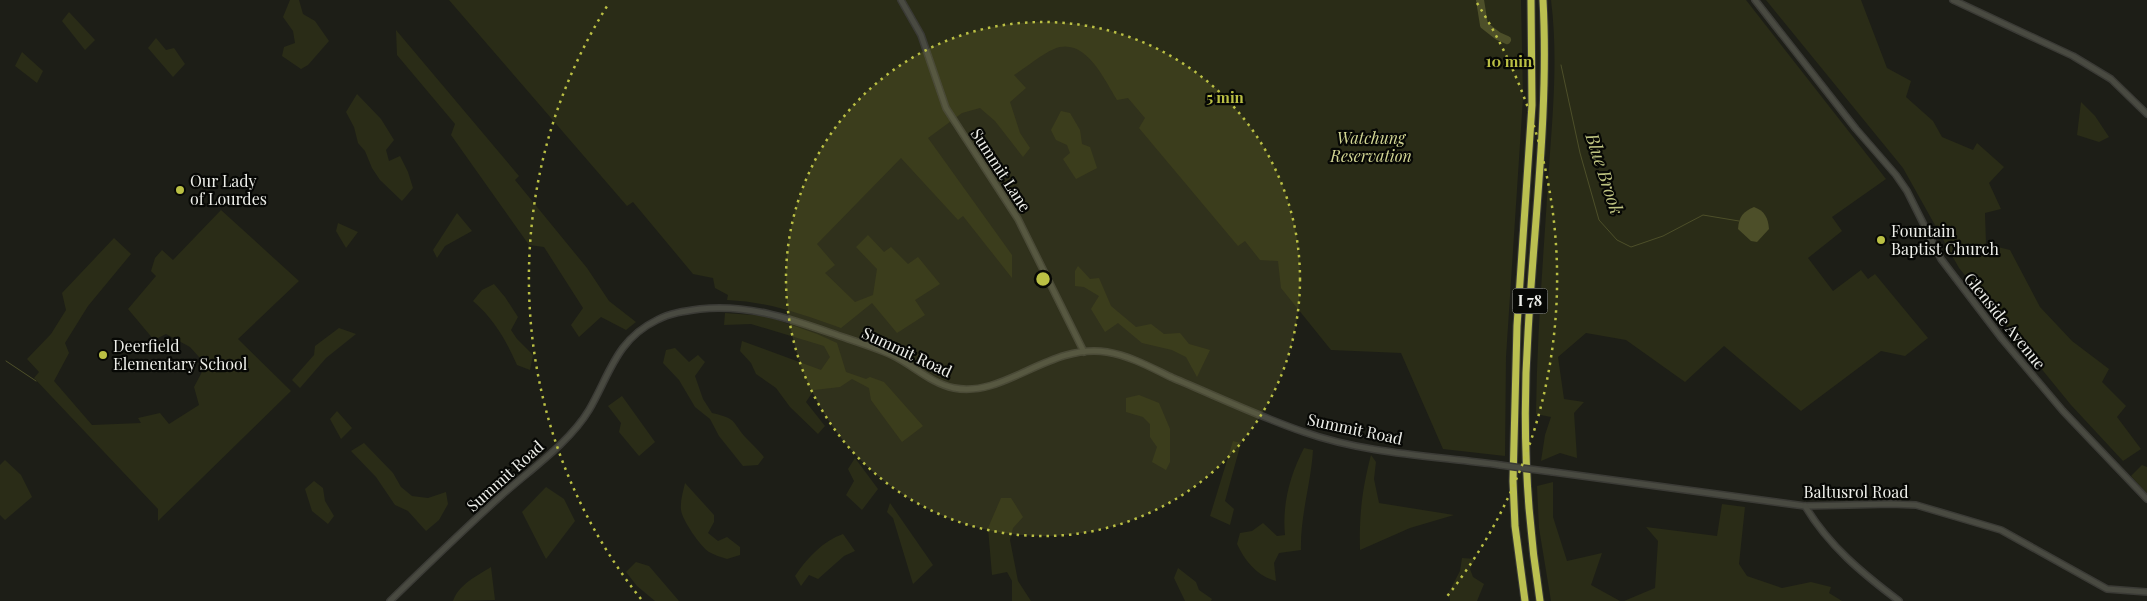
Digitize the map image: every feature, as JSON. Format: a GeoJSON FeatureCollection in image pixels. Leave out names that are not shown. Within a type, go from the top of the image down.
{"type":"FeatureCollection","features":[{"type":"Feature","properties":{"kind":"highway","name":"I 78"},"geometry":{"type":"LineString","coordinates":[[1525,601],[1515,526],[1514,481],[1517,326],[1532,105],[1531,0]]}},
{"type":"Feature","properties":{"kind":"highway","name":"I 78"},"geometry":{"type":"LineString","coordinates":[[1540,601],[1532,551],[1527,499],[1526,401],[1528,335],[1543,112],[1543,0]]}},
{"type":"Feature","properties":{"kind":"main road","name":"Summit Lane"},"geometry":{"type":"LineString","coordinates":[[901,0],[921,35],[946,108],[1018,219],[1084,352]]}},
{"type":"Feature","properties":{"kind":"main road","name":"Glenside Avenue"},"geometry":{"type":"LineString","coordinates":[[1755,0],[1856,129],[1896,175],[1907,191],[1944,264],[2002,339],[2063,411],[2147,499]]}},
{"type":"Feature","properties":{"kind":"main road"},"geometry":{"type":"LineString","coordinates":[[1953,0],[2073,56],[2111,79],[2147,114]]}},
{"type":"Feature","properties":{"kind":"main road","name":"Summit Road"},"geometry":{"type":"LineString","coordinates":[[390,601],[499,497],[574,430],[589,410],[612,363],[628,341],[648,324],[672,314],[723,307],[754,310],[777,315],[886,353],[937,382],[961,389],[989,386],[1063,356],[1084,352],[1110,353],[1128,358],[1308,434],[1373,449],[1578,475]]}},
{"type":"Feature","properties":{"kind":"main road","name":"Baltusrol Road"},"geometry":{"type":"LineString","coordinates":[[1578,475],[1805,506],[1916,505],[2000,530],[2107,589],[2147,592]]}},
{"type":"Feature","properties":{"kind":"main road"},"geometry":{"type":"LineString","coordinates":[[1805,506],[1817,526],[1850,562],[1899,601]]}},
{"type":"Feature","properties":{"kind":"green space"},"geometry":{"type":"Polygon","coordinates":[[[290,0],[299,0],[303,14],[315,21],[329,41],[308,65],[301,69],[282,56],[284,47],[295,43],[293,31],[283,17],[290,0]]]}},
{"type":"Feature","properties":{"kind":"green space","name":"Watchung Reservation"},"geometry":{"type":"Polygon","coordinates":[[[449,0],[1521,0],[1523,98],[1506,357],[1505,456],[1443,449],[1401,353],[1331,350],[1281,288],[1278,261],[1260,260],[1245,241],[1238,246],[1139,128],[1145,118],[1128,98],[1117,100],[1100,71],[1084,54],[1075,49],[1065,47],[1054,49],[1014,75],[1026,88],[1010,102],[1020,133],[1030,148],[1023,157],[995,121],[980,108],[962,113],[928,138],[1012,255],[1012,278],[963,216],[958,220],[901,158],[817,244],[835,265],[825,273],[855,302],[873,295],[877,269],[856,247],[868,235],[884,252],[891,247],[908,264],[918,257],[940,284],[915,300],[925,315],[897,333],[872,303],[841,328],[771,306],[727,300],[728,295],[715,288],[713,278],[693,274],[633,202],[627,206],[449,0]]]}},
{"type":"Feature","properties":{"kind":"green space"},"geometry":{"type":"Polygon","coordinates":[[[1551,0],[1746,0],[1886,179],[1832,217],[1842,231],[1808,258],[1833,291],[1861,270],[1868,279],[1875,274],[1928,338],[1905,356],[1881,351],[1801,411],[1724,346],[1685,382],[1626,340],[1586,333],[1558,357],[1564,399],[1584,402],[1574,413],[1577,458],[1560,453],[1541,461],[1545,435],[1551,417],[1536,414],[1539,321],[1554,84],[1551,0]]]}},
{"type":"Feature","properties":{"kind":"green space"},"geometry":{"type":"Polygon","coordinates":[[[1766,0],[1861,0],[1887,68],[1911,81],[1906,97],[1933,121],[1942,137],[1973,150],[1977,143],[2004,167],[1989,183],[2001,209],[1985,213],[1986,244],[2010,250],[2040,307],[2072,341],[2109,369],[2102,382],[2126,406],[2117,417],[2141,449],[2123,461],[2071,405],[1959,268],[1903,168],[1766,0]]]}},
{"type":"Feature","properties":{"kind":"green space"},"geometry":{"type":"Polygon","coordinates":[[[69,12],[95,40],[85,50],[62,21],[69,12]]]}},
{"type":"Feature","properties":{"kind":"green space"},"geometry":{"type":"Polygon","coordinates":[[[396,30],[519,176],[515,180],[587,268],[609,301],[636,322],[626,330],[601,317],[579,337],[571,325],[583,308],[544,247],[529,245],[451,135],[455,124],[397,55],[396,30]]]}},
{"type":"Feature","properties":{"kind":"green space"},"geometry":{"type":"Polygon","coordinates":[[[156,38],[166,50],[174,48],[185,64],[173,77],[148,48],[156,38]]]}},
{"type":"Feature","properties":{"kind":"green space"},"geometry":{"type":"Polygon","coordinates":[[[22,52],[43,71],[37,83],[15,66],[22,52]]]}},
{"type":"Feature","properties":{"kind":"green space"},"geometry":{"type":"Polygon","coordinates":[[[357,94],[381,119],[394,140],[386,150],[389,161],[400,156],[408,172],[413,188],[402,201],[380,180],[372,168],[365,151],[358,143],[354,127],[346,112],[357,94]]]}},
{"type":"Feature","properties":{"kind":"green space"},"geometry":{"type":"Polygon","coordinates":[[[2081,102],[2095,116],[2109,137],[2099,142],[2077,135],[2081,102]]]}},
{"type":"Feature","properties":{"kind":"green space"},"geometry":{"type":"Polygon","coordinates":[[[1061,111],[1070,113],[1080,130],[1082,144],[1090,147],[1097,168],[1076,179],[1063,159],[1070,153],[1067,145],[1056,140],[1051,130],[1061,111]]]}},
{"type":"Feature","properties":{"kind":"green space"},"geometry":{"type":"Polygon","coordinates":[[[221,210],[299,281],[238,339],[291,391],[158,521],[158,509],[34,378],[39,372],[27,359],[51,334],[66,310],[62,293],[114,238],[131,254],[88,306],[65,343],[69,353],[54,381],[92,425],[141,423],[138,418],[160,413],[169,424],[199,405],[194,387],[202,372],[208,367],[190,347],[166,334],[154,340],[128,309],[156,276],[151,271],[155,258],[162,250],[173,260],[221,210]]]}},
{"type":"Feature","properties":{"kind":"green space"},"geometry":{"type":"Polygon","coordinates":[[[457,213],[472,231],[445,246],[437,258],[433,250],[457,213]]]}},
{"type":"Feature","properties":{"kind":"green space"},"geometry":{"type":"Polygon","coordinates":[[[338,223],[358,232],[346,248],[336,231],[338,223]]]}},
{"type":"Feature","properties":{"kind":"green space"},"geometry":{"type":"Polygon","coordinates":[[[1078,266],[1090,279],[1099,278],[1111,306],[1136,327],[1151,324],[1164,334],[1180,333],[1189,344],[1210,350],[1197,377],[1186,357],[1172,350],[1142,343],[1118,323],[1105,332],[1091,309],[1099,296],[1084,287],[1075,286],[1075,271],[1078,266]]]}},
{"type":"Feature","properties":{"kind":"green space"},"geometry":{"type":"Polygon","coordinates":[[[494,284],[518,317],[511,330],[533,355],[530,370],[517,365],[499,330],[473,301],[482,290],[494,284]]]}},
{"type":"Feature","properties":{"kind":"green space"},"geometry":{"type":"Polygon","coordinates":[[[725,313],[766,316],[837,343],[846,372],[866,379],[870,377],[884,382],[923,426],[902,442],[871,400],[869,388],[852,379],[840,387],[814,390],[806,402],[825,426],[818,434],[790,407],[776,388],[756,374],[751,363],[740,351],[742,341],[821,370],[830,357],[824,346],[751,324],[724,325],[725,313]]]}},
{"type":"Feature","properties":{"kind":"green space"},"geometry":{"type":"Polygon","coordinates":[[[339,328],[356,334],[326,358],[300,388],[292,380],[314,355],[315,346],[339,328]]]}},
{"type":"Feature","properties":{"kind":"green space"},"geometry":{"type":"Polygon","coordinates":[[[675,348],[689,362],[698,355],[705,362],[695,376],[703,399],[712,413],[731,419],[764,457],[758,465],[743,466],[719,436],[710,419],[695,407],[679,380],[663,363],[666,350],[675,348]]]}},
{"type":"Feature","properties":{"kind":"green space"},"geometry":{"type":"Polygon","coordinates":[[[1139,395],[1159,403],[1170,429],[1170,462],[1166,470],[1152,462],[1157,447],[1150,437],[1150,424],[1143,417],[1126,412],[1126,398],[1139,395]]]}},
{"type":"Feature","properties":{"kind":"green space"},"geometry":{"type":"Polygon","coordinates":[[[622,396],[655,442],[639,456],[619,432],[621,423],[608,406],[622,396]]]}},
{"type":"Feature","properties":{"kind":"green space"},"geometry":{"type":"Polygon","coordinates":[[[337,411],[352,428],[341,439],[330,419],[337,411]]]}},
{"type":"Feature","properties":{"kind":"green space"},"geometry":{"type":"Polygon","coordinates":[[[1233,441],[1241,443],[1225,501],[1234,509],[1230,525],[1210,516],[1233,441]]]}},
{"type":"Feature","properties":{"kind":"green space"},"geometry":{"type":"Polygon","coordinates":[[[364,443],[393,473],[401,487],[412,496],[428,498],[446,492],[448,504],[439,520],[426,531],[408,511],[395,505],[376,477],[351,451],[364,443]]]}},
{"type":"Feature","properties":{"kind":"green space"},"geometry":{"type":"Polygon","coordinates":[[[1304,448],[1313,450],[1302,525],[1301,550],[1279,553],[1274,563],[1276,581],[1257,572],[1237,544],[1240,533],[1252,531],[1263,523],[1277,536],[1285,535],[1284,523],[1288,490],[1304,448]]]}},
{"type":"Feature","properties":{"kind":"green space"},"geometry":{"type":"Polygon","coordinates":[[[1371,455],[1376,462],[1374,479],[1379,503],[1454,515],[1410,528],[1360,550],[1362,502],[1371,455]]]}},
{"type":"Feature","properties":{"kind":"green space"},"geometry":{"type":"Polygon","coordinates":[[[855,458],[878,489],[862,510],[846,495],[854,481],[848,469],[855,458]]]}},
{"type":"Feature","properties":{"kind":"green space"},"geometry":{"type":"Polygon","coordinates":[[[5,460],[21,475],[32,497],[5,520],[0,515],[0,465],[5,460]]]}},
{"type":"Feature","properties":{"kind":"green space"},"geometry":{"type":"Polygon","coordinates":[[[2142,465],[2147,467],[2147,494],[2131,476],[2142,465]]]}},
{"type":"Feature","properties":{"kind":"green space"},"geometry":{"type":"Polygon","coordinates":[[[314,481],[323,488],[325,501],[334,516],[328,524],[312,511],[305,489],[314,481]]]}},
{"type":"Feature","properties":{"kind":"green space"},"geometry":{"type":"Polygon","coordinates":[[[1553,482],[1553,517],[1567,561],[1602,553],[1591,585],[1620,601],[1551,601],[1539,528],[1537,486],[1553,482]]]}},
{"type":"Feature","properties":{"kind":"green space"},"geometry":{"type":"Polygon","coordinates":[[[685,483],[714,515],[714,522],[708,533],[718,541],[727,537],[740,547],[740,555],[727,559],[718,556],[709,552],[697,539],[688,526],[681,510],[685,483]]]}},
{"type":"Feature","properties":{"kind":"green space"},"geometry":{"type":"Polygon","coordinates":[[[546,487],[564,499],[575,521],[546,559],[522,512],[546,487]]]}},
{"type":"Feature","properties":{"kind":"green space"},"geometry":{"type":"Polygon","coordinates":[[[1001,498],[1011,498],[1023,517],[1013,528],[1010,540],[1018,581],[1031,601],[1012,601],[1012,581],[1007,572],[992,575],[988,528],[1001,498]]]}},
{"type":"Feature","properties":{"kind":"green space"},"geometry":{"type":"Polygon","coordinates":[[[890,503],[933,565],[913,584],[893,518],[887,512],[890,503]]]}},
{"type":"Feature","properties":{"kind":"green space"},"geometry":{"type":"Polygon","coordinates":[[[1722,504],[1745,507],[1739,564],[1747,576],[1782,588],[1811,582],[1831,587],[1829,593],[1842,601],[1624,601],[1655,588],[1658,541],[1646,527],[1717,536],[1722,504]]]}},
{"type":"Feature","properties":{"kind":"green space"},"geometry":{"type":"Polygon","coordinates":[[[843,534],[855,551],[844,556],[818,579],[809,575],[801,586],[795,576],[805,563],[822,546],[843,534]]]}},
{"type":"Feature","properties":{"kind":"green space"},"geometry":{"type":"Polygon","coordinates":[[[1462,558],[1475,559],[1470,569],[1473,577],[1484,584],[1477,601],[1450,601],[1449,592],[1460,571],[1462,558]]]}},
{"type":"Feature","properties":{"kind":"green space"},"geometry":{"type":"Polygon","coordinates":[[[636,562],[649,566],[679,601],[655,601],[637,586],[626,572],[636,562]]]}},
{"type":"Feature","properties":{"kind":"green space"},"geometry":{"type":"Polygon","coordinates":[[[491,567],[495,600],[453,601],[464,585],[491,567]]]}},
{"type":"Feature","properties":{"kind":"green space"},"geometry":{"type":"Polygon","coordinates":[[[1178,568],[1196,582],[1199,590],[1212,599],[1211,601],[1185,601],[1174,578],[1178,568]]]}},
{"type":"Feature","properties":{"kind":"shaded area"},"geometry":{"type":"Polygon","coordinates":[[[1754,207],[1765,215],[1769,229],[1757,242],[1751,241],[1738,229],[1742,215],[1754,207]]]}},
{"type":"Feature","properties":{"kind":"waterway","name":"Blue Brook"},"geometry":{"type":"LineString","coordinates":[[1480,0],[1484,25],[1498,36],[1507,40]]}},
{"type":"Feature","properties":{"kind":"waterway","name":"Blue Brook"},"geometry":{"type":"LineString","coordinates":[[1561,65],[1580,153],[1599,220],[1617,240],[1631,247],[1663,236],[1703,215],[1739,221]]}},
{"type":"Feature","properties":{"kind":"waterway"},"geometry":{"type":"LineString","coordinates":[[6,361],[36,381]]}},
{"type":"Feature","properties":{"kind":"place","name":"Our Lady of Lourdes"},"geometry":{"type":"Point","coordinates":[180,190]}},
{"type":"Feature","properties":{"kind":"place","name":"Fountain Baptist Church"},"geometry":{"type":"Point","coordinates":[1881,240]}},
{"type":"Feature","properties":{"kind":"place","name":"Deerfield Elementary School"},"geometry":{"type":"Point","coordinates":[103,355]}}]}
